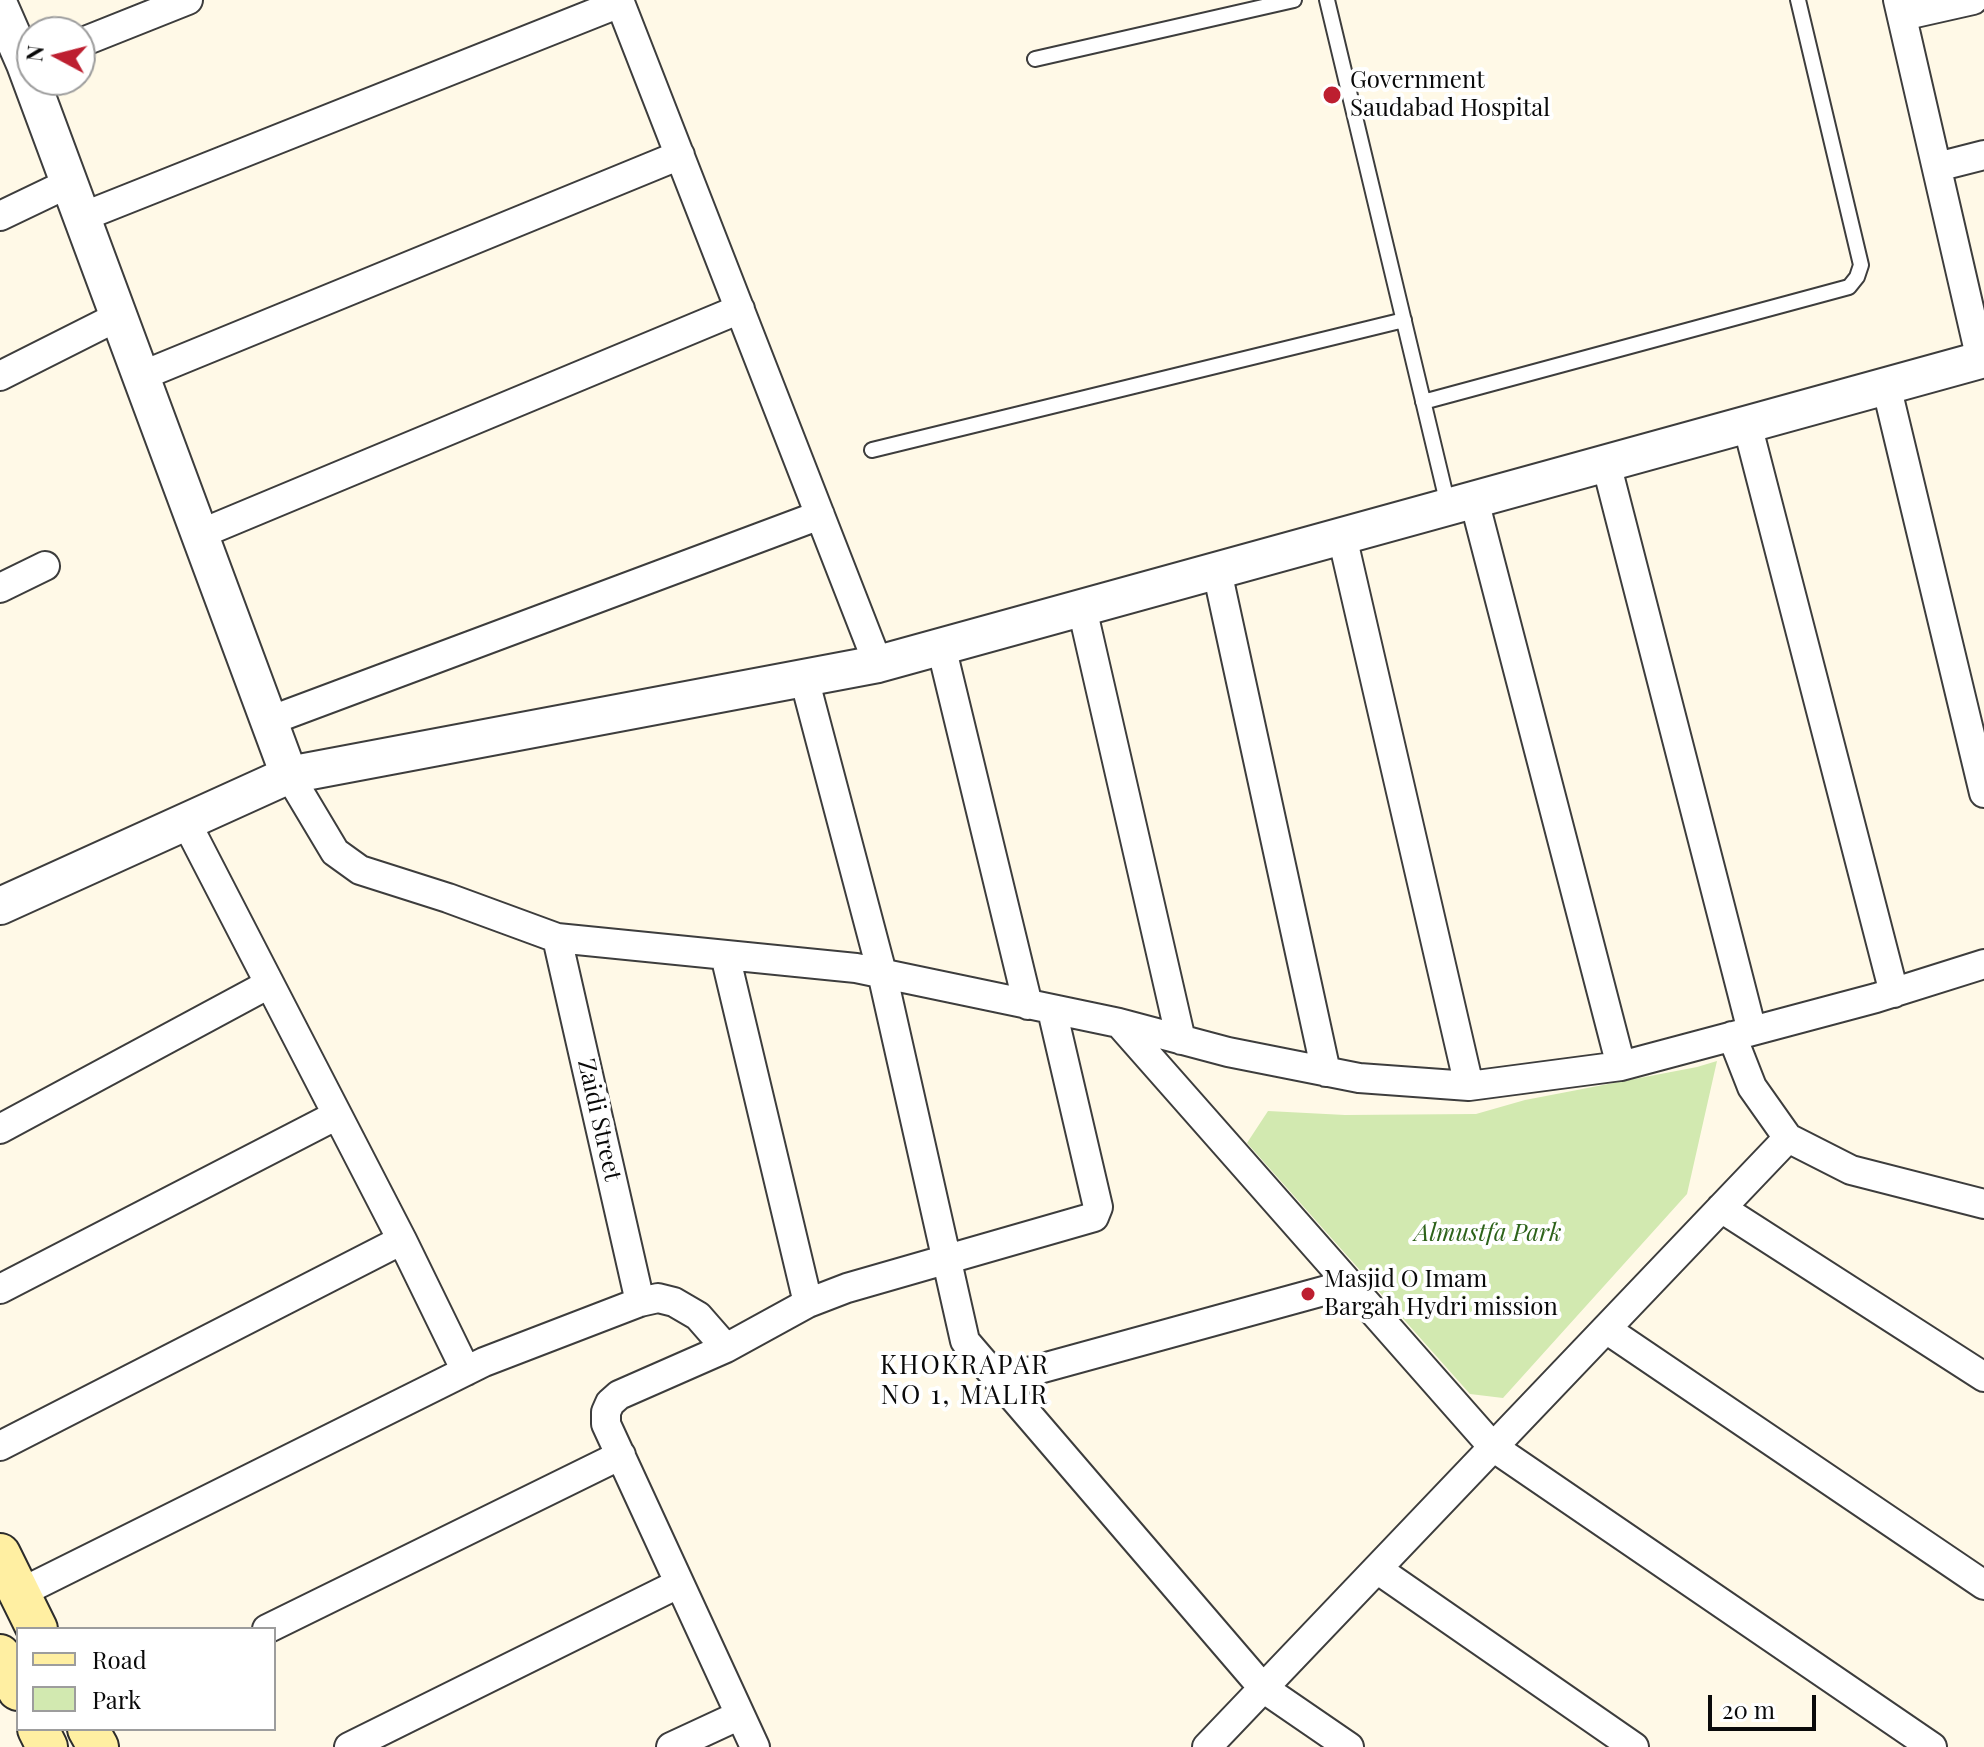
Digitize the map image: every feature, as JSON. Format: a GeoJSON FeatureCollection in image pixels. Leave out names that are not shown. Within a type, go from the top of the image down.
{"type":"FeatureCollection","features":[{"type":"Feature","properties":{"kind":"main road"},"geometry":{"type":"LineString","coordinates":[[0,1554],[36,1627]]}},
{"type":"Feature","properties":{"kind":"main road"},"geometry":{"type":"LineString","coordinates":[[0,1655],[16,1686]]}},
{"type":"Feature","properties":{"kind":"street"},"geometry":{"type":"LineString","coordinates":[[96,37],[188,0]]}},
{"type":"Feature","properties":{"kind":"street"},"geometry":{"type":"LineString","coordinates":[[0,906],[289,775],[878,664],[1983,359],[1900,8],[1973,0]]}},
{"type":"Feature","properties":{"kind":"street"},"geometry":{"type":"LineString","coordinates":[[82,217],[620,1],[878,664]]}},
{"type":"Feature","properties":{"kind":"street"},"geometry":{"type":"LineString","coordinates":[[14,42],[289,775],[335,852],[360,870],[557,938],[856,968],[1119,1023],[1326,1072],[1359,1078],[1469,1086],[1621,1066],[1894,993],[1984,964]]}},
{"type":"Feature","properties":{"kind":"street"},"geometry":{"type":"LineString","coordinates":[[141,376],[680,155]]}},
{"type":"Feature","properties":{"kind":"street"},"geometry":{"type":"LineString","coordinates":[[1937,167],[1984,155]]}},
{"type":"Feature","properties":{"kind":"street"},"geometry":{"type":"LineString","coordinates":[[0,216],[69,183]]}},
{"type":"Feature","properties":{"kind":"street"},"geometry":{"type":"LineString","coordinates":[[200,534],[740,309]]}},
{"type":"Feature","properties":{"kind":"street"},"geometry":{"type":"LineString","coordinates":[[0,376],[119,316]]}},
{"type":"Feature","properties":{"kind":"street"},"geometry":{"type":"LineString","coordinates":[[1886,385],[1984,793]]}},
{"type":"Feature","properties":{"kind":"street"},"geometry":{"type":"LineString","coordinates":[[1747,424],[1894,993]]}},
{"type":"Feature","properties":{"kind":"street"},"geometry":{"type":"LineString","coordinates":[[1606,463],[1752,1087],[1788,1138],[1851,1170],[1984,1204]]}},
{"type":"Feature","properties":{"kind":"street"},"geometry":{"type":"LineString","coordinates":[[1461,502],[1621,1066]]}},
{"type":"Feature","properties":{"kind":"street"},"geometry":{"type":"LineString","coordinates":[[269,721],[820,515]]}},
{"type":"Feature","properties":{"kind":"street"},"geometry":{"type":"LineString","coordinates":[[1342,536],[1469,1086]]}},
{"type":"Feature","properties":{"kind":"street"},"geometry":{"type":"LineString","coordinates":[[0,588],[45,566]]}},
{"type":"Feature","properties":{"kind":"street"},"geometry":{"type":"LineString","coordinates":[[1217,571],[1326,1072]]}},
{"type":"Feature","properties":{"kind":"street"},"geometry":{"type":"LineString","coordinates":[[1082,608],[1181,1040]]}},
{"type":"Feature","properties":{"kind":"street"},"geometry":{"type":"LineString","coordinates":[[755,1747],[606,1424],[610,1403],[619,1395],[726,1348],[808,1303],[1098,1214],[941,646]]}},
{"type":"Feature","properties":{"kind":"street"},"geometry":{"type":"LineString","coordinates":[[804,678],[882,973],[965,1341],[1263,1688],[1349,1747]]}},
{"type":"Feature","properties":{"kind":"street"},"geometry":{"type":"LineString","coordinates":[[186,822],[402,1240],[466,1371]]}},
{"type":"Feature","properties":{"kind":"street","name":"Zaidi Street"},"geometry":{"type":"LineString","coordinates":[[557,938],[640,1302]]}},
{"type":"Feature","properties":{"kind":"street"},"geometry":{"type":"LineString","coordinates":[[725,955],[808,1303]]}},
{"type":"Feature","properties":{"kind":"street"},"geometry":{"type":"LineString","coordinates":[[0,1129],[269,984]]}},
{"type":"Feature","properties":{"kind":"street"},"geometry":{"type":"LineString","coordinates":[[1119,1023],[1493,1447],[1932,1747]]}},
{"type":"Feature","properties":{"kind":"street"},"geometry":{"type":"LineString","coordinates":[[0,1289],[337,1115]]}},
{"type":"Feature","properties":{"kind":"street"},"geometry":{"type":"LineString","coordinates":[[1207,1747],[1788,1138]]}},
{"type":"Feature","properties":{"kind":"street"},"geometry":{"type":"LineString","coordinates":[[1721,1208],[1984,1377]]}},
{"type":"Feature","properties":{"kind":"street"},"geometry":{"type":"LineString","coordinates":[[0,1446],[402,1240]]}},
{"type":"Feature","properties":{"kind":"street"},"geometry":{"type":"LineString","coordinates":[[999,1380],[1349,1284]]}},
{"type":"Feature","properties":{"kind":"street"},"geometry":{"type":"LineString","coordinates":[[20,1593],[466,1371],[640,1302],[658,1298],[674,1302],[698,1316],[726,1348]]}},
{"type":"Feature","properties":{"kind":"street"},"geometry":{"type":"LineString","coordinates":[[1606,1329],[1984,1585]]}},
{"type":"Feature","properties":{"kind":"street"},"geometry":{"type":"LineString","coordinates":[[271,1627],[621,1455]]}},
{"type":"Feature","properties":{"kind":"street"},"geometry":{"type":"LineString","coordinates":[[1377,1569],[1634,1747]]}},
{"type":"Feature","properties":{"kind":"street"},"geometry":{"type":"LineString","coordinates":[[349,1747],[678,1584]]}},
{"type":"Feature","properties":{"kind":"street"},"geometry":{"type":"LineString","coordinates":[[671,1747],[740,1715]]}},
{"type":"Feature","properties":{"kind":"lane"},"geometry":{"type":"LineString","coordinates":[[1035,59],[1294,0]]}},
{"type":"Feature","properties":{"kind":"lane"},"geometry":{"type":"LineString","coordinates":[[1327,0],[1423,402],[1461,502]]}},
{"type":"Feature","properties":{"kind":"lane"},"geometry":{"type":"LineString","coordinates":[[1423,402],[1849,287],[1861,265],[1798,0]]}},
{"type":"Feature","properties":{"kind":"lane"},"geometry":{"type":"LineString","coordinates":[[872,450],[1404,320]]}},
{"type":"Feature","properties":{"kind":"green space","name":"Almustfa Park"},"geometry":{"type":"Polygon","coordinates":[[[1717,1061],[1687,1194],[1503,1398],[1470,1394],[1247,1143],[1268,1111],[1345,1115],[1476,1114],[1525,1100],[1717,1061]]]}},
{"type":"Feature","properties":{"kind":"place","name":"Government Saudabad Hospital"},"geometry":{"type":"Point","coordinates":[1332,95]}},
{"type":"Feature","properties":{"kind":"place","name":"Masjid O Imam Bargah Hydri mission"},"geometry":{"type":"Point","coordinates":[1308,1294]}},
{"type":"Feature","properties":{"kind":"district","name":"KHOKRAPAR NO 1, MALIR"},"geometry":{"type":"Point","coordinates":[965,1381]}}]}
